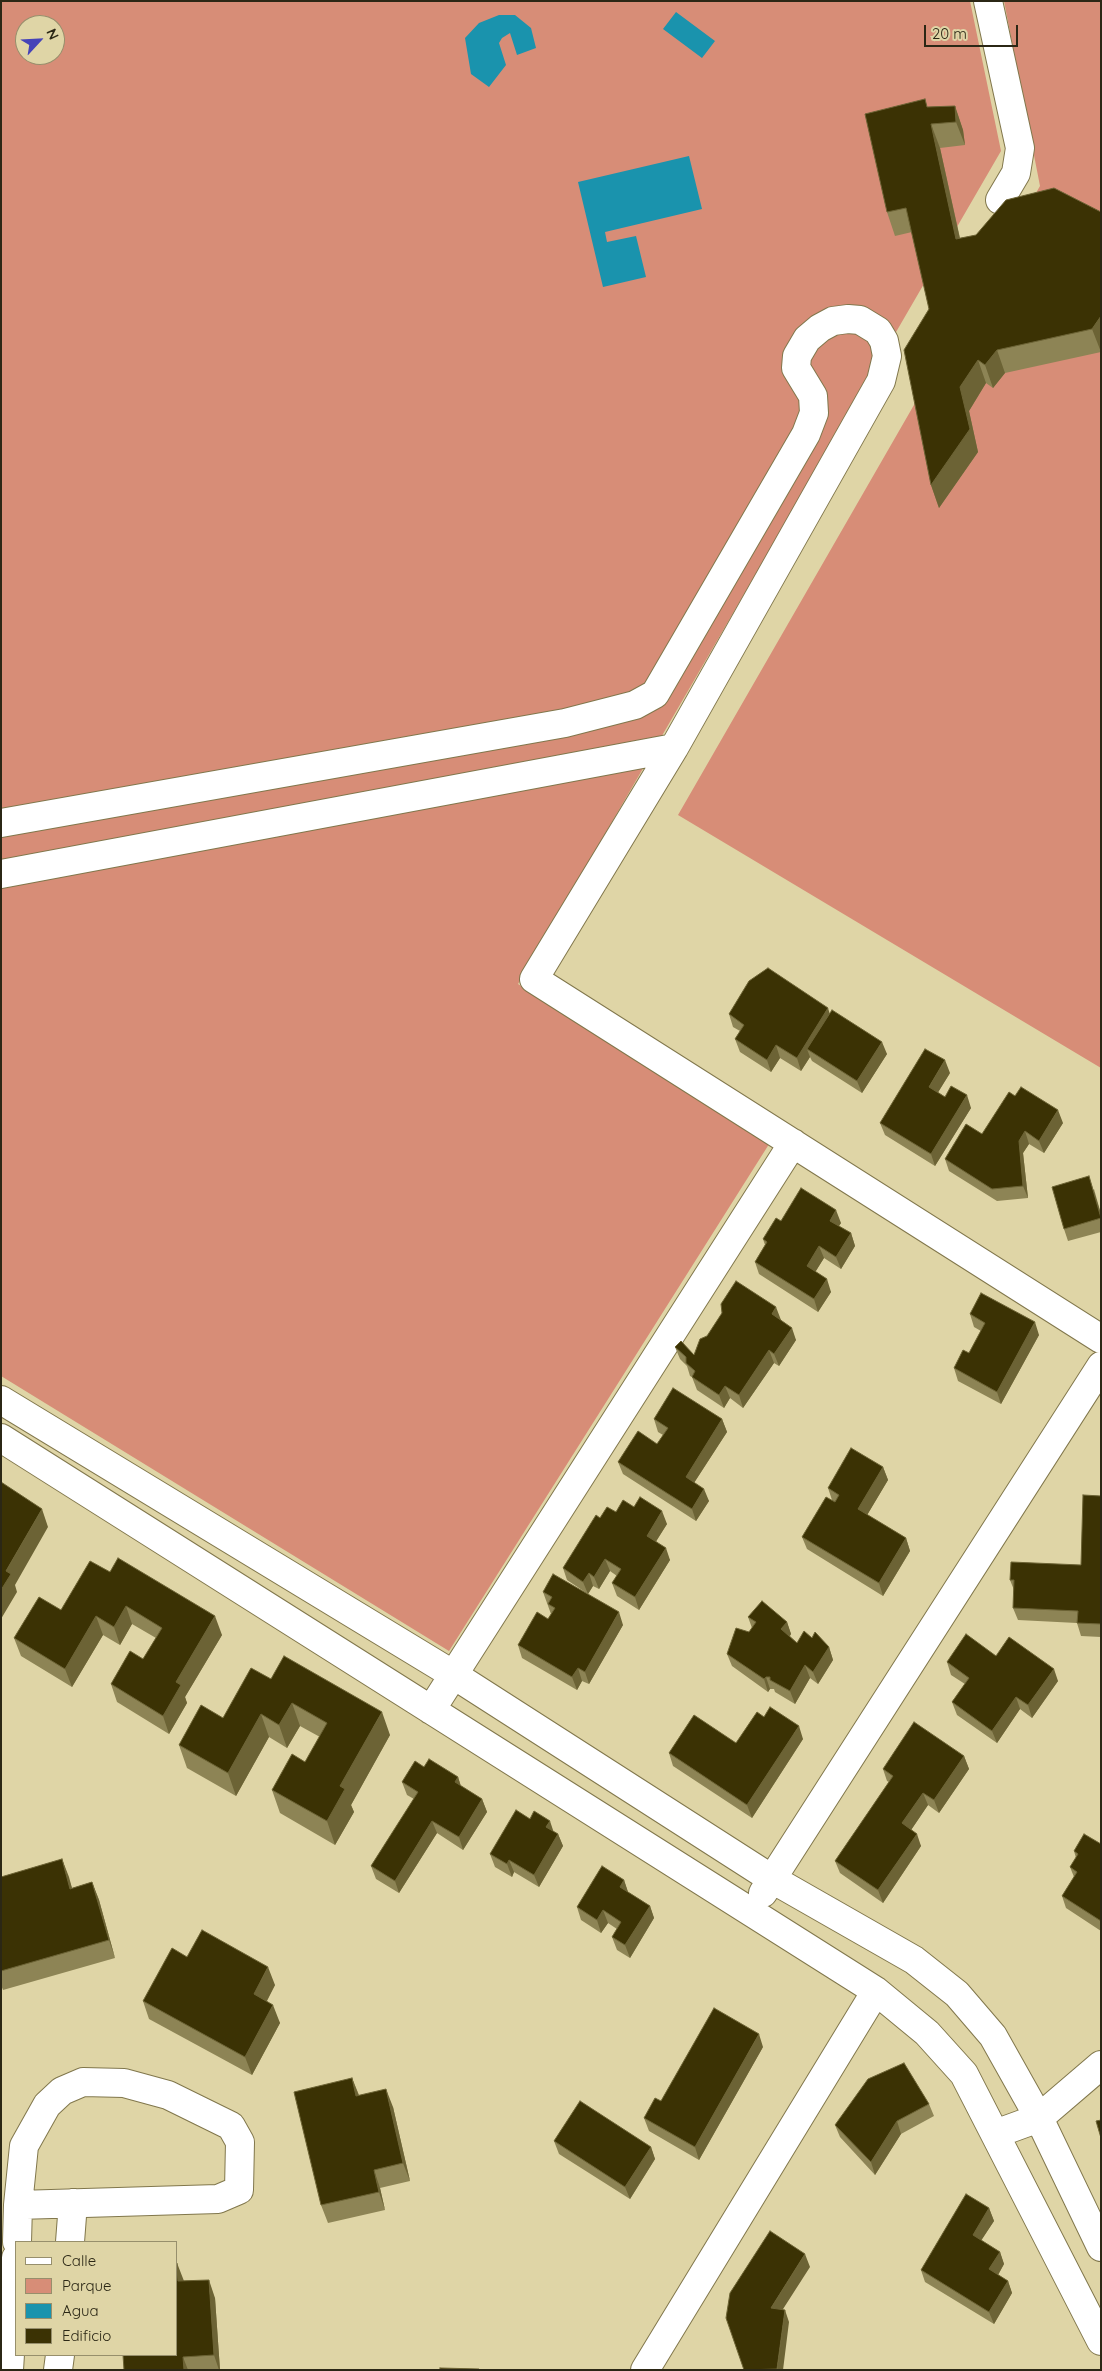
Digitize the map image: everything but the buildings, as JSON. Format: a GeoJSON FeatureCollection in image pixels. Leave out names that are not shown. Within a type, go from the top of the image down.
{"type":"FeatureCollection","features":[{"type":"Feature","properties":{"kind":"street"},"geometry":{"type":"LineString","coordinates":[[988,1],[1020,148],[1016,173],[1000,200]]}},
{"type":"Feature","properties":{"kind":"street"},"geometry":{"type":"LineString","coordinates":[[1,823],[565,722],[635,705],[655,694],[806,434],[814,413],[813,396],[796,368],[797,356],[807,340],[820,328],[833,321],[860,320],[878,331],[884,341],[887,356],[881,381],[674,748],[534,979],[1101,1339]]}},
{"type":"Feature","properties":{"kind":"street"},"geometry":{"type":"LineString","coordinates":[[1,874],[674,748]]}},
{"type":"Feature","properties":{"kind":"street"},"geometry":{"type":"LineString","coordinates":[[431,1710],[794,1143]]}},
{"type":"Feature","properties":{"kind":"street"},"geometry":{"type":"LineString","coordinates":[[752,1911],[1101,1366]]}},
{"type":"Feature","properties":{"kind":"street"},"geometry":{"type":"LineString","coordinates":[[1,1400],[454,1675],[772,1879],[914,1960],[957,1994],[992,2036],[1039,2118],[1101,2247]]}},
{"type":"Feature","properties":{"kind":"street"},"geometry":{"type":"LineString","coordinates":[[1,1438],[752,1911],[876,1991],[928,2033],[964,2074],[1101,2341]]}},
{"type":"Feature","properties":{"kind":"street"},"geometry":{"type":"LineString","coordinates":[[645,2370],[876,1991]]}},
{"type":"Feature","properties":{"kind":"street"},"geometry":{"type":"LineString","coordinates":[[995,2134],[1039,2118],[1101,2065]]}},
{"type":"Feature","properties":{"kind":"street"},"geometry":{"type":"LineString","coordinates":[[17,2241],[18,2205],[24,2146],[47,2105],[62,2091],[84,2082],[124,2083],[168,2095],[231,2126],[240,2142],[239,2190],[218,2200],[18,2205]]}},
{"type":"Feature","properties":{"kind":"street"},"geometry":{"type":"LineString","coordinates":[[70,2241],[73,2203]]}},
{"type":"Feature","properties":{"kind":"street"},"geometry":{"type":"LineString","coordinates":[[10,2370],[15,2277]]}},
{"type":"Feature","properties":{"kind":"street"},"geometry":{"type":"LineString","coordinates":[[58,2370],[60,2356]]}},
{"type":"Feature","properties":{"kind":"green space"},"geometry":{"type":"Polygon","coordinates":[[[1,1],[970,1],[1001,151],[518,984],[771,1141],[449,1651],[1,1376],[1,1]]]}},
{"type":"Feature","properties":{"kind":"green space"},"geometry":{"type":"Polygon","coordinates":[[[1004,1],[1101,1],[1101,1068],[678,815],[1040,186],[1004,1]]]}},
{"type":"Feature","properties":{"kind":"water"},"geometry":{"type":"Polygon","coordinates":[[[676,12],[715,41],[702,58],[663,29],[676,12]]]}},
{"type":"Feature","properties":{"kind":"water"},"geometry":{"type":"Polygon","coordinates":[[[499,15],[515,15],[531,28],[536,48],[517,55],[510,33],[502,38],[499,43],[506,65],[489,87],[471,74],[465,38],[479,23],[499,15]]]}},
{"type":"Feature","properties":{"kind":"water"},"geometry":{"type":"Polygon","coordinates":[[[689,156],[702,209],[605,232],[607,242],[636,236],[646,277],[603,287],[578,182],[689,156]]]}}]}
